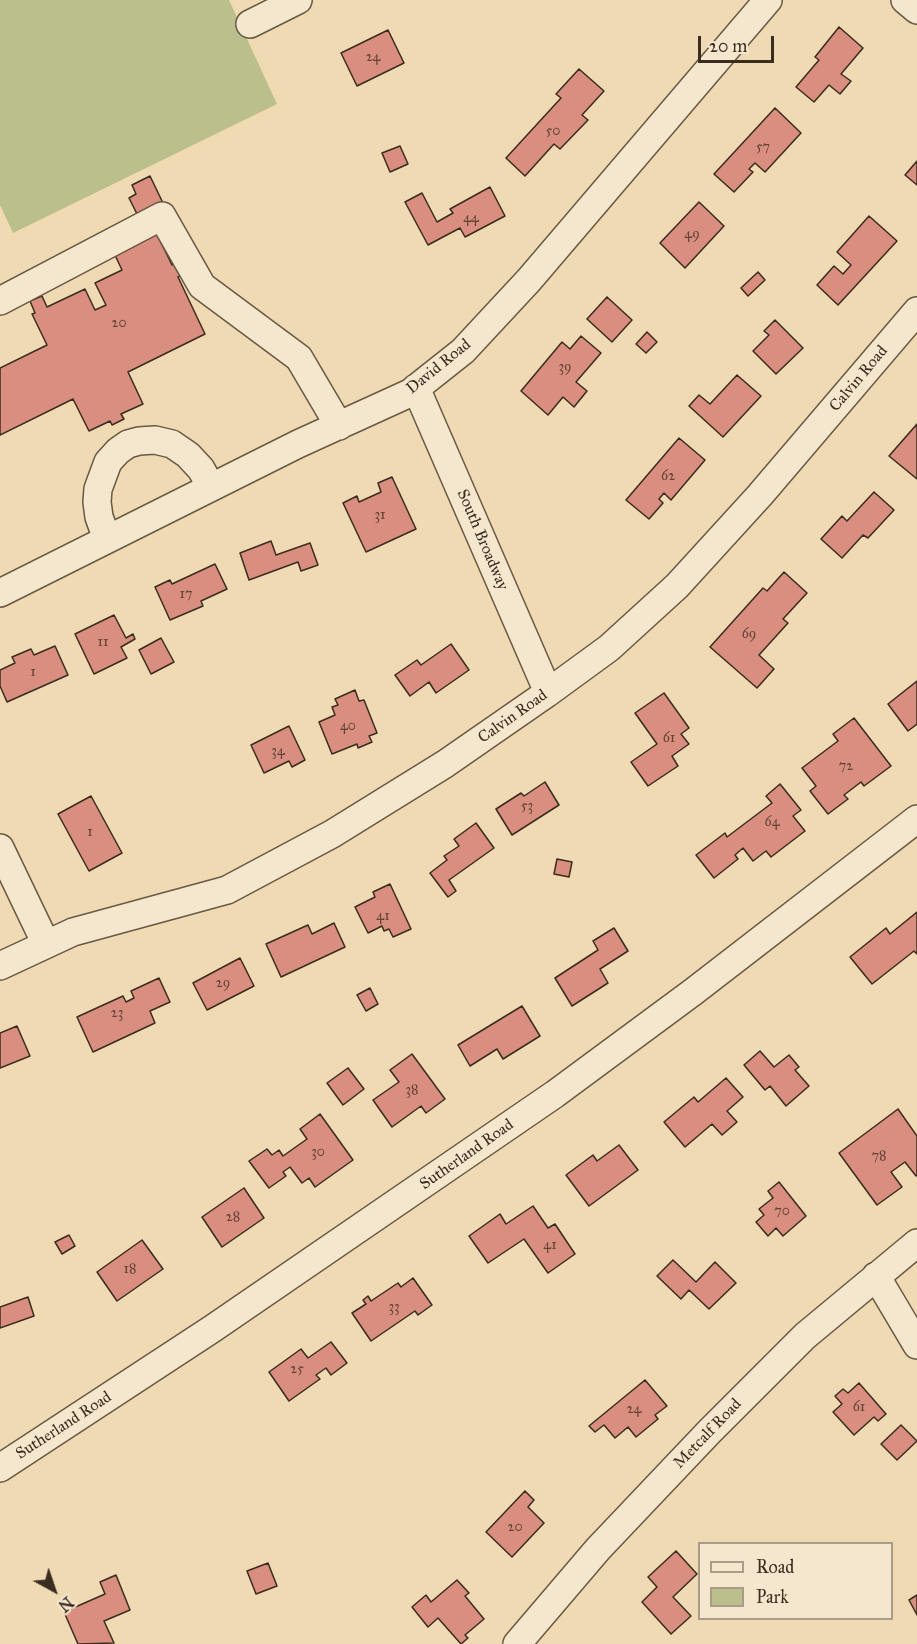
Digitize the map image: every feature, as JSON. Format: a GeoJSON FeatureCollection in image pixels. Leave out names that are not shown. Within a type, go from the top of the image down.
{"type":"FeatureCollection","features":[{"type":"Feature","properties":{"kind":"street"},"geometry":{"type":"LineString","coordinates":[[250,24],[298,0]]}},
{"type":"Feature","properties":{"kind":"street","name":"David Road"},"geometry":{"type":"LineString","coordinates":[[0,593],[211,487],[410,393],[463,351],[529,280],[768,0]]}},
{"type":"Feature","properties":{"kind":"street"},"geometry":{"type":"LineString","coordinates":[[905,0],[917,10]]}},
{"type":"Feature","properties":{"kind":"street"},"geometry":{"type":"LineString","coordinates":[[1,297],[162,216],[202,286],[298,358],[339,426]]}},
{"type":"Feature","properties":{"kind":"street","name":"Calvin Road"},"geometry":{"type":"LineString","coordinates":[[0,966],[73,932],[227,890],[351,823],[445,764],[548,692],[609,648],[677,585],[760,495],[917,311]]}},
{"type":"Feature","properties":{"kind":"street","name":"South Broadway"},"geometry":{"type":"LineString","coordinates":[[416,388],[548,692]]}},
{"type":"Feature","properties":{"kind":"street"},"geometry":{"type":"LineString","coordinates":[[107,539],[99,517],[98,489],[108,462],[128,444],[155,440],[172,444],[188,455],[201,469],[211,487]]}},
{"type":"Feature","properties":{"kind":"street","name":"Sutherland Road"},"geometry":{"type":"LineString","coordinates":[[0,1468],[222,1323],[555,1094],[693,992],[917,819]]}},
{"type":"Feature","properties":{"kind":"street"},"geometry":{"type":"LineString","coordinates":[[0,848],[46,944]]}},
{"type":"Feature","properties":{"kind":"street","name":"Metcalf Road"},"geometry":{"type":"LineString","coordinates":[[517,1644],[598,1549],[709,1432],[805,1336],[917,1243]]}},
{"type":"Feature","properties":{"kind":"street"},"geometry":{"type":"LineString","coordinates":[[876,1276],[917,1345]]}},
{"type":"Feature","properties":{"kind":"green space"},"geometry":{"type":"Polygon","coordinates":[[[0,0],[229,0],[277,104],[13,233],[0,205],[0,0]]]}},
{"type":"Feature","properties":{"kind":"building"},"geometry":{"type":"Polygon","coordinates":[[[839,27],[863,48],[841,74],[851,81],[840,94],[829,85],[814,102],[796,87],[819,60],[815,57],[839,27]]]}},
{"type":"Feature","properties":{"kind":"building"},"geometry":{"type":"Polygon","coordinates":[[[388,30],[404,63],[357,86],[341,53],[388,30]]]}},
{"type":"Feature","properties":{"kind":"building"},"geometry":{"type":"Polygon","coordinates":[[[579,69],[604,91],[582,115],[588,120],[560,149],[554,144],[525,176],[506,158],[561,98],[556,94],[579,69]]]}},
{"type":"Feature","properties":{"kind":"building"},"geometry":{"type":"Polygon","coordinates":[[[775,108],[801,133],[765,172],[755,163],[749,169],[753,172],[734,192],[714,174],[775,108]]]}},
{"type":"Feature","properties":{"kind":"building"},"geometry":{"type":"Polygon","coordinates":[[[400,146],[408,164],[390,172],[382,153],[400,146]]]}},
{"type":"Feature","properties":{"kind":"building"},"geometry":{"type":"Polygon","coordinates":[[[917,161],[917,185],[905,175],[917,161]]]}},
{"type":"Feature","properties":{"kind":"building"},"geometry":{"type":"Polygon","coordinates":[[[150,176],[163,203],[138,216],[129,198],[136,194],[132,185],[150,176]]]}},
{"type":"Feature","properties":{"kind":"building"},"geometry":{"type":"Polygon","coordinates":[[[490,187],[505,216],[465,237],[460,228],[428,245],[405,202],[422,193],[437,222],[453,213],[450,209],[490,187]]]}},
{"type":"Feature","properties":{"kind":"building"},"geometry":{"type":"Polygon","coordinates":[[[699,202],[724,226],[685,268],[660,243],[699,202]]]}},
{"type":"Feature","properties":{"kind":"building"},"geometry":{"type":"Polygon","coordinates":[[[869,216],[897,241],[838,305],[817,285],[834,266],[843,274],[851,265],[837,252],[869,216]]]}},
{"type":"Feature","properties":{"kind":"building"},"geometry":{"type":"Polygon","coordinates":[[[156,232],[172,265],[176,263],[182,275],[178,277],[205,334],[128,372],[143,404],[121,414],[124,419],[112,425],[110,421],[89,431],[73,399],[0,435],[0,368],[47,345],[32,314],[35,313],[30,301],[42,296],[47,307],[85,289],[95,310],[106,305],[95,283],[122,270],[114,253],[156,232]]]}},
{"type":"Feature","properties":{"kind":"building"},"geometry":{"type":"Polygon","coordinates":[[[758,272],[765,280],[748,296],[741,288],[758,272]]]}},
{"type":"Feature","properties":{"kind":"building"},"geometry":{"type":"Polygon","coordinates":[[[607,297],[632,320],[612,342],[587,319],[607,297]]]}},
{"type":"Feature","properties":{"kind":"building"},"geometry":{"type":"Polygon","coordinates":[[[775,320],[803,348],[776,374],[753,351],[769,335],[764,331],[775,320]]]}},
{"type":"Feature","properties":{"kind":"building"},"geometry":{"type":"Polygon","coordinates":[[[647,332],[657,342],[646,353],[636,344],[647,332]]]}},
{"type":"Feature","properties":{"kind":"building"},"geometry":{"type":"Polygon","coordinates":[[[581,336],[601,353],[576,382],[587,391],[574,407],[563,397],[548,415],[521,391],[562,342],[570,349],[581,336]]]}},
{"type":"Feature","properties":{"kind":"building"},"geometry":{"type":"Polygon","coordinates":[[[737,375],[761,396],[723,437],[689,406],[699,395],[710,404],[737,375]]]}},
{"type":"Feature","properties":{"kind":"building"},"geometry":{"type":"Polygon","coordinates":[[[917,424],[917,479],[889,456],[917,424]]]}},
{"type":"Feature","properties":{"kind":"building"},"geometry":{"type":"Polygon","coordinates":[[[679,438],[705,460],[671,500],[664,493],[659,499],[663,503],[649,519],[626,500],[679,438]]]}},
{"type":"Feature","properties":{"kind":"building"},"geometry":{"type":"Polygon","coordinates":[[[392,477],[416,529],[366,552],[343,503],[357,496],[359,502],[381,492],[378,483],[392,477]]]}},
{"type":"Feature","properties":{"kind":"building"},"geometry":{"type":"Polygon","coordinates":[[[874,492],[894,510],[868,538],[863,535],[842,558],[821,539],[842,516],[847,521],[874,492]]]}},
{"type":"Feature","properties":{"kind":"building"},"geometry":{"type":"Polygon","coordinates":[[[271,541],[276,555],[310,543],[318,565],[301,571],[298,562],[249,580],[240,553],[271,541]]]}},
{"type":"Feature","properties":{"kind":"building"},"geometry":{"type":"Polygon","coordinates":[[[215,564],[227,589],[201,601],[203,606],[170,620],[155,587],[170,580],[172,584],[215,564]]]}},
{"type":"Feature","properties":{"kind":"building"},"geometry":{"type":"Polygon","coordinates":[[[784,572],[807,593],[783,619],[788,623],[759,655],[774,669],[757,688],[710,647],[763,588],[767,591],[784,572]]]}},
{"type":"Feature","properties":{"kind":"building"},"geometry":{"type":"Polygon","coordinates":[[[114,615],[126,638],[133,634],[135,639],[121,647],[127,658],[94,674],[75,634],[114,615]]]}},
{"type":"Feature","properties":{"kind":"building"},"geometry":{"type":"Polygon","coordinates":[[[161,638],[174,662],[151,674],[139,650],[161,638]]]}},
{"type":"Feature","properties":{"kind":"building"},"geometry":{"type":"Polygon","coordinates":[[[451,644],[469,670],[436,693],[429,682],[410,696],[395,675],[417,660],[421,665],[451,644]]]}},
{"type":"Feature","properties":{"kind":"building"},"geometry":{"type":"Polygon","coordinates":[[[55,646],[68,675],[7,702],[0,686],[0,670],[15,663],[12,657],[31,649],[34,655],[55,646]]]}},
{"type":"Feature","properties":{"kind":"building"},"geometry":{"type":"Polygon","coordinates":[[[917,681],[917,724],[908,731],[888,704],[917,681]]]}},
{"type":"Feature","properties":{"kind":"building"},"geometry":{"type":"Polygon","coordinates":[[[355,690],[359,701],[364,700],[377,733],[369,736],[372,742],[358,748],[357,744],[332,754],[319,722],[335,715],[332,707],[338,705],[335,699],[355,690]]]}},
{"type":"Feature","properties":{"kind":"building"},"geometry":{"type":"Polygon","coordinates":[[[664,693],[689,728],[681,734],[689,744],[672,756],[678,766],[648,786],[631,762],[657,744],[635,713],[664,693]]]}},
{"type":"Feature","properties":{"kind":"building"},"geometry":{"type":"Polygon","coordinates":[[[854,718],[891,766],[864,786],[861,782],[844,795],[848,799],[828,814],[810,791],[816,786],[802,768],[838,741],[833,734],[854,718]]]}},
{"type":"Feature","properties":{"kind":"building"},"geometry":{"type":"Polygon","coordinates":[[[289,726],[305,760],[292,767],[289,761],[264,773],[251,745],[289,726]]]}},
{"type":"Feature","properties":{"kind":"building"},"geometry":{"type":"Polygon","coordinates":[[[545,782],[559,805],[512,835],[496,809],[521,793],[524,796],[545,782]]]}},
{"type":"Feature","properties":{"kind":"building"},"geometry":{"type":"Polygon","coordinates":[[[780,784],[801,810],[793,816],[805,831],[771,857],[766,851],[753,861],[743,848],[735,855],[738,859],[714,878],[696,855],[725,833],[727,837],[772,803],[766,796],[780,784]]]}},
{"type":"Feature","properties":{"kind":"building"},"geometry":{"type":"Polygon","coordinates":[[[91,796],[122,853],[89,871],[58,814],[91,796]]]}},
{"type":"Feature","properties":{"kind":"building"},"geometry":{"type":"Polygon","coordinates":[[[476,823],[494,848],[449,880],[456,891],[448,897],[430,873],[447,860],[444,856],[459,846],[454,839],[476,823]]]}},
{"type":"Feature","properties":{"kind":"building"},"geometry":{"type":"Polygon","coordinates":[[[557,859],[572,862],[569,877],[554,874],[557,859]]]}},
{"type":"Feature","properties":{"kind":"building"},"geometry":{"type":"Polygon","coordinates":[[[390,884],[411,929],[393,937],[389,929],[384,931],[382,926],[368,933],[355,907],[375,897],[373,892],[390,884]]]}},
{"type":"Feature","properties":{"kind":"building"},"geometry":{"type":"Polygon","coordinates":[[[917,912],[917,954],[914,951],[872,984],[850,957],[886,928],[890,934],[917,912]]]}},
{"type":"Feature","properties":{"kind":"building"},"geometry":{"type":"Polygon","coordinates":[[[334,923],[345,947],[281,977],[266,944],[308,925],[312,934],[334,923]]]}},
{"type":"Feature","properties":{"kind":"building"},"geometry":{"type":"Polygon","coordinates":[[[614,928],[628,951],[600,969],[608,983],[572,1006],[555,978],[598,950],[593,941],[614,928]]]}},
{"type":"Feature","properties":{"kind":"building"},"geometry":{"type":"Polygon","coordinates":[[[240,958],[254,986],[207,1010],[193,983],[240,958]]]}},
{"type":"Feature","properties":{"kind":"building"},"geometry":{"type":"Polygon","coordinates":[[[159,978],[170,1002],[150,1011],[155,1023],[93,1052],[77,1017],[123,996],[126,1002],[134,998],[131,991],[159,978]]]}},
{"type":"Feature","properties":{"kind":"building"},"geometry":{"type":"Polygon","coordinates":[[[370,988],[378,1004],[366,1011],[357,995],[370,988]]]}},
{"type":"Feature","properties":{"kind":"building"},"geometry":{"type":"Polygon","coordinates":[[[522,1006],[540,1036],[503,1059],[497,1049],[470,1066],[458,1045],[522,1006]]]}},
{"type":"Feature","properties":{"kind":"building"},"geometry":{"type":"Polygon","coordinates":[[[17,1026],[30,1056],[0,1068],[0,1033],[17,1026]]]}},
{"type":"Feature","properties":{"kind":"building"},"geometry":{"type":"Polygon","coordinates":[[[760,1051],[774,1067],[789,1055],[799,1067],[795,1070],[809,1086],[786,1106],[770,1086],[765,1090],[744,1065],[760,1051]]]}},
{"type":"Feature","properties":{"kind":"building"},"geometry":{"type":"Polygon","coordinates":[[[412,1054],[445,1099],[426,1113],[421,1106],[392,1127],[373,1100],[399,1082],[390,1070],[412,1054]]]}},
{"type":"Feature","properties":{"kind":"building"},"geometry":{"type":"Polygon","coordinates":[[[348,1068],[364,1089],[343,1105],[327,1083],[348,1068]]]}},
{"type":"Feature","properties":{"kind":"building"},"geometry":{"type":"Polygon","coordinates":[[[726,1078],[743,1097],[727,1111],[737,1122],[722,1135],[712,1124],[685,1147],[664,1122],[694,1097],[698,1102],[726,1078]]]}},
{"type":"Feature","properties":{"kind":"building"},"geometry":{"type":"Polygon","coordinates":[[[898,1109],[917,1136],[917,1175],[905,1162],[891,1172],[902,1187],[877,1205],[839,1153],[898,1109]]]}},
{"type":"Feature","properties":{"kind":"building"},"geometry":{"type":"Polygon","coordinates":[[[320,1114],[353,1160],[315,1187],[309,1178],[302,1183],[290,1167],[283,1172],[286,1176],[269,1188],[249,1161],[267,1149],[272,1155],[279,1150],[283,1156],[307,1139],[300,1129],[320,1114]]]}},
{"type":"Feature","properties":{"kind":"building"},"geometry":{"type":"Polygon","coordinates":[[[619,1145],[638,1170],[589,1206],[566,1175],[593,1155],[597,1161],[619,1145]]]}},
{"type":"Feature","properties":{"kind":"building"},"geometry":{"type":"Polygon","coordinates":[[[779,1182],[806,1216],[783,1236],[776,1228],[768,1236],[756,1222],[764,1215],[759,1209],[773,1198],[768,1191],[779,1182]]]}},
{"type":"Feature","properties":{"kind":"building"},"geometry":{"type":"Polygon","coordinates":[[[244,1188],[264,1218],[222,1247],[202,1217],[244,1188]]]}},
{"type":"Feature","properties":{"kind":"building"},"geometry":{"type":"Polygon","coordinates":[[[533,1206],[548,1228],[555,1224],[575,1254],[548,1273],[524,1239],[488,1263],[469,1236],[500,1214],[506,1224],[533,1206]]]}},
{"type":"Feature","properties":{"kind":"building"},"geometry":{"type":"Polygon","coordinates":[[[69,1235],[75,1246],[62,1254],[55,1242],[69,1235]]]}},
{"type":"Feature","properties":{"kind":"building"},"geometry":{"type":"Polygon","coordinates":[[[142,1240],[163,1269],[117,1301],[97,1272],[142,1240]]]}},
{"type":"Feature","properties":{"kind":"building"},"geometry":{"type":"Polygon","coordinates":[[[673,1260],[696,1282],[715,1262],[736,1283],[709,1309],[689,1290],[681,1299],[657,1276],[673,1260]]]}},
{"type":"Feature","properties":{"kind":"building"},"geometry":{"type":"Polygon","coordinates":[[[413,1278],[432,1305],[418,1315],[415,1311],[371,1341],[352,1313],[366,1304],[363,1300],[368,1296],[371,1301],[398,1283],[401,1287],[413,1278]]]}},
{"type":"Feature","properties":{"kind":"building"},"geometry":{"type":"Polygon","coordinates":[[[28,1297],[34,1316],[0,1328],[0,1307],[28,1297]]]}},
{"type":"Feature","properties":{"kind":"building"},"geometry":{"type":"Polygon","coordinates":[[[331,1342],[347,1363],[331,1375],[326,1368],[316,1375],[320,1379],[289,1401],[269,1372],[301,1349],[308,1358],[331,1342]]]}},
{"type":"Feature","properties":{"kind":"building"},"geometry":{"type":"Polygon","coordinates":[[[645,1380],[667,1406],[655,1415],[658,1419],[636,1437],[628,1427],[615,1438],[604,1425],[595,1432],[589,1426],[645,1380]]]}},
{"type":"Feature","properties":{"kind":"building"},"geometry":{"type":"Polygon","coordinates":[[[859,1383],[886,1414],[878,1421],[874,1417],[854,1435],[833,1412],[842,1404],[835,1396],[843,1389],[848,1393],[859,1383]]]}},
{"type":"Feature","properties":{"kind":"building"},"geometry":{"type":"Polygon","coordinates":[[[901,1425],[917,1441],[897,1460],[881,1444],[901,1425]]]}},
{"type":"Feature","properties":{"kind":"building"},"geometry":{"type":"Polygon","coordinates":[[[525,1491],[534,1500],[528,1507],[544,1523],[512,1557],[486,1532],[525,1491]]]}},
{"type":"Feature","properties":{"kind":"building"},"geometry":{"type":"Polygon","coordinates":[[[676,1551],[697,1574],[673,1597],[691,1616],[671,1634],[642,1602],[657,1587],[648,1577],[676,1551]]]}},
{"type":"Feature","properties":{"kind":"building"},"geometry":{"type":"Polygon","coordinates":[[[268,1563],[277,1586],[256,1594],[247,1571],[268,1563]]]}},
{"type":"Feature","properties":{"kind":"building"},"geometry":{"type":"Polygon","coordinates":[[[116,1575],[130,1610],[104,1621],[114,1643],[78,1644],[64,1612],[105,1594],[100,1582],[116,1575]]]}},
{"type":"Feature","properties":{"kind":"building"},"geometry":{"type":"Polygon","coordinates":[[[457,1580],[469,1593],[465,1596],[484,1619],[465,1635],[468,1638],[461,1644],[438,1618],[428,1627],[412,1607],[426,1595],[431,1602],[457,1580]]]}},
{"type":"Feature","properties":{"kind":"building"},"geometry":{"type":"Polygon","coordinates":[[[917,1595],[917,1615],[909,1600],[917,1595]]]}}]}
